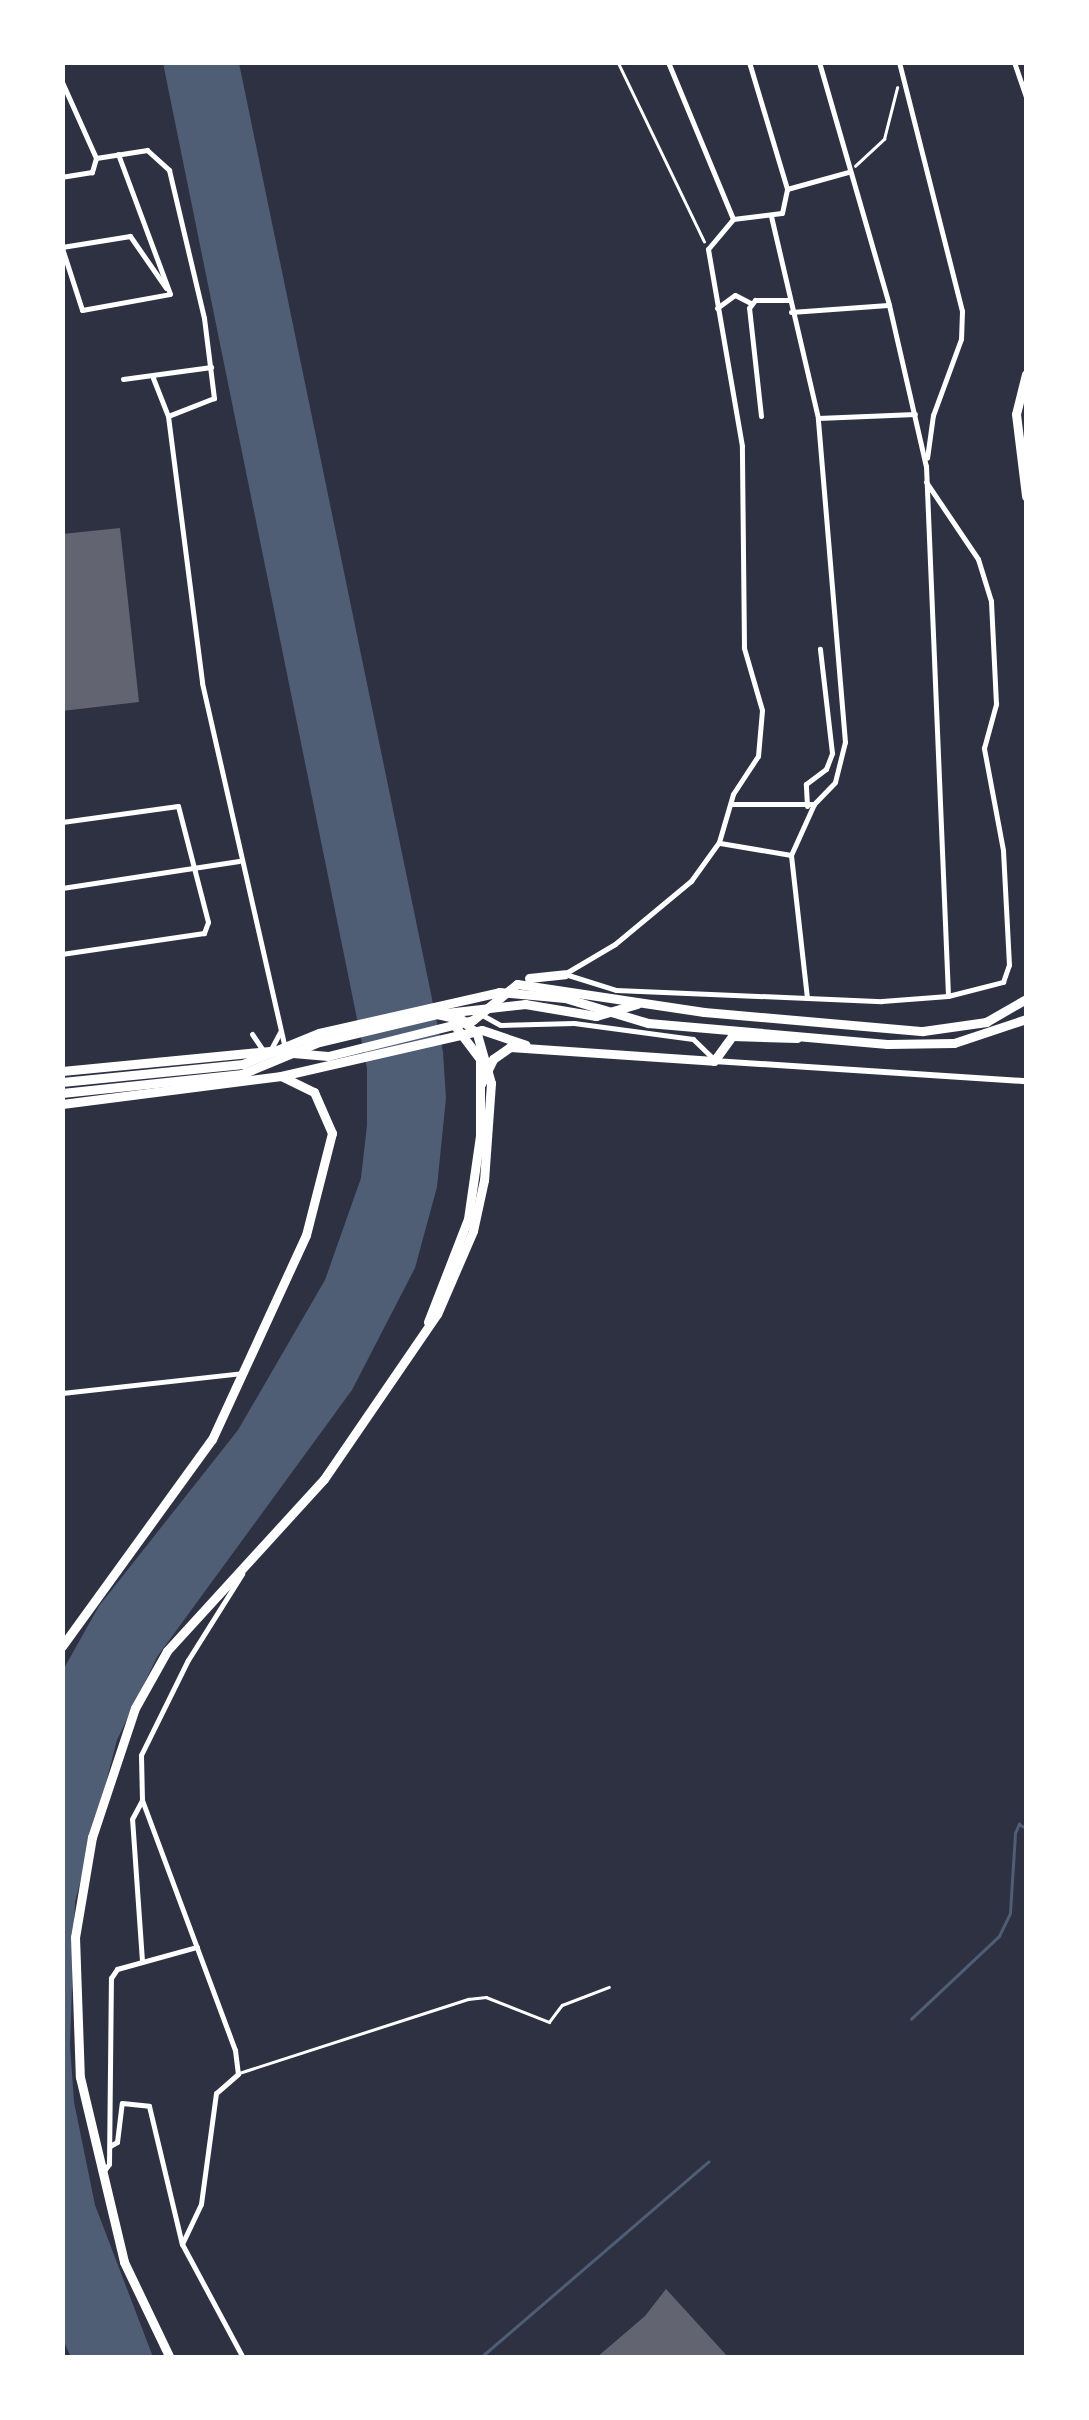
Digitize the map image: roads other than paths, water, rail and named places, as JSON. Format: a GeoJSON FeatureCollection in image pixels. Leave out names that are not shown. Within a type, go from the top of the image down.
{"type":"FeatureCollection","features":[{"type":"Feature","properties":{"kind":"main road"},"geometry":{"type":"LineString","coordinates":[[1026,374],[1016,414],[1026,496]]}},
{"type":"Feature","properties":{"kind":"main road"},"geometry":{"type":"LineString","coordinates":[[484,1016],[488,1000],[507,982],[565,974]]}},
{"type":"Feature","properties":{"kind":"main road"},"geometry":{"type":"LineString","coordinates":[[62,1104],[281,1076],[452,1030],[484,1016],[508,987],[547,984],[640,1003],[923,1031],[986,1022],[1026,1000]]}},
{"type":"Feature","properties":{"kind":"main road"},"geometry":{"type":"LineString","coordinates":[[62,1082],[243,1064],[319,1033],[483,994],[542,994],[628,1020],[954,1044],[1026,1019]]}},
{"type":"Feature","properties":{"kind":"main road"},"geometry":{"type":"LineString","coordinates":[[62,1093],[242,1074],[318,1042],[437,1014],[509,1004],[596,1016],[640,1003]]}},
{"type":"Feature","properties":{"kind":"main road"},"geometry":{"type":"LineString","coordinates":[[171,2358],[124,2262],[99,2173],[80,2076],[75,1937],[92,1837],[119,1748],[154,1674],[181,1633],[324,1479],[420,1338],[472,1231],[488,1152],[486,1083],[477,1034],[462,1020],[437,1014]]}},
{"type":"Feature","properties":{"kind":"main road"},"geometry":{"type":"LineString","coordinates":[[484,1016],[495,1031],[526,1046]]}},
{"type":"Feature","properties":{"kind":"main road"},"geometry":{"type":"LineString","coordinates":[[452,1030],[495,1031]]}},
{"type":"Feature","properties":{"kind":"main road"},"geometry":{"type":"LineString","coordinates":[[466,1033],[478,1053],[486,1083]]}},
{"type":"Feature","properties":{"kind":"main road"},"geometry":{"type":"LineString","coordinates":[[486,1083],[500,1052],[526,1046],[714,1061],[732,1036],[801,1035]]}},
{"type":"Feature","properties":{"kind":"main road"},"geometry":{"type":"LineString","coordinates":[[62,1071],[267,1051],[351,1055]]}},
{"type":"Feature","properties":{"kind":"main road"},"geometry":{"type":"LineString","coordinates":[[62,1646],[194,1466],[306,1234],[329,1155],[326,1108],[314,1092],[281,1076]]}},
{"type":"Feature","properties":{"kind":"street"},"geometry":{"type":"LineString","coordinates":[[668,62],[733,219]]}},
{"type":"Feature","properties":{"kind":"street"},"geometry":{"type":"LineString","coordinates":[[547,984],[672,899],[719,842],[734,804],[733,794],[758,756],[762,710],[744,648],[742,446],[708,249],[733,219],[770,216],[787,206],[787,189],[749,62]]}},
{"type":"Feature","properties":{"kind":"street"},"geometry":{"type":"LineString","coordinates":[[819,62],[889,305],[926,466]]}},
{"type":"Feature","properties":{"kind":"street"},"geometry":{"type":"LineString","coordinates":[[899,62],[942,214],[962,311],[960,339],[933,415],[926,466],[948,996]]}},
{"type":"Feature","properties":{"kind":"street"},"geometry":{"type":"LineString","coordinates":[[1014,62],[1026,98]]}},
{"type":"Feature","properties":{"kind":"street"},"geometry":{"type":"LineString","coordinates":[[62,82],[96,158],[94,168],[62,177]]}},
{"type":"Feature","properties":{"kind":"street"},"geometry":{"type":"LineString","coordinates":[[96,158],[147,150],[168,170],[211,367],[212,403],[168,416]]}},
{"type":"Feature","properties":{"kind":"street"},"geometry":{"type":"LineString","coordinates":[[118,154],[170,294]]}},
{"type":"Feature","properties":{"kind":"street"},"geometry":{"type":"LineString","coordinates":[[787,189],[848,172]]}},
{"type":"Feature","properties":{"kind":"street"},"geometry":{"type":"LineString","coordinates":[[770,216],[818,418],[845,742],[835,782],[810,805],[791,855],[806,998]]}},
{"type":"Feature","properties":{"kind":"street"},"geometry":{"type":"LineString","coordinates":[[125,236],[170,294],[87,312],[78,307],[62,248],[125,236]]}},
{"type":"Feature","properties":{"kind":"street"},"geometry":{"type":"LineString","coordinates":[[716,309],[735,295],[752,303],[788,300]]}},
{"type":"Feature","properties":{"kind":"street"},"geometry":{"type":"LineString","coordinates":[[752,303],[761,416]]}},
{"type":"Feature","properties":{"kind":"street"},"geometry":{"type":"LineString","coordinates":[[792,312],[889,305]]}},
{"type":"Feature","properties":{"kind":"street"},"geometry":{"type":"LineString","coordinates":[[122,379],[153,378],[211,367]]}},
{"type":"Feature","properties":{"kind":"street"},"geometry":{"type":"LineString","coordinates":[[153,378],[168,416],[202,683],[239,861],[286,1052]]}},
{"type":"Feature","properties":{"kind":"street"},"geometry":{"type":"LineString","coordinates":[[818,418],[916,414]]}},
{"type":"Feature","properties":{"kind":"street"},"geometry":{"type":"LineString","coordinates":[[565,974],[616,990],[806,998],[948,996],[998,986],[1006,976],[1000,817],[984,748],[996,704],[990,602],[978,558],[926,482]]}},
{"type":"Feature","properties":{"kind":"street"},"geometry":{"type":"LineString","coordinates":[[810,805],[806,784],[826,769],[832,753],[820,648]]}},
{"type":"Feature","properties":{"kind":"street"},"geometry":{"type":"LineString","coordinates":[[734,804],[810,805]]}},
{"type":"Feature","properties":{"kind":"street"},"geometry":{"type":"LineString","coordinates":[[62,822],[178,806],[198,870],[207,928],[62,954]]}},
{"type":"Feature","properties":{"kind":"street"},"geometry":{"type":"LineString","coordinates":[[719,842],[791,855]]}},
{"type":"Feature","properties":{"kind":"street"},"geometry":{"type":"LineString","coordinates":[[62,888],[239,861]]}},
{"type":"Feature","properties":{"kind":"street"},"geometry":{"type":"LineString","coordinates":[[484,1016],[500,1025],[574,1022],[693,1039],[706,1045],[714,1061],[1026,1081]]}},
{"type":"Feature","properties":{"kind":"street"},"geometry":{"type":"LineString","coordinates":[[252,1034],[267,1051],[280,1032]]}},
{"type":"Feature","properties":{"kind":"street"},"geometry":{"type":"LineString","coordinates":[[62,1393],[242,1373]]}},
{"type":"Feature","properties":{"kind":"street"},"geometry":{"type":"LineString","coordinates":[[182,2244],[202,2204],[216,2094],[238,2074],[198,1947],[142,1800],[145,1744],[246,1567]]}},
{"type":"Feature","properties":{"kind":"street"},"geometry":{"type":"LineString","coordinates":[[142,1800],[132,1819],[142,1961]]}},
{"type":"Feature","properties":{"kind":"street"},"geometry":{"type":"LineString","coordinates":[[99,2173],[107,2171],[110,2146],[108,1988],[118,1969],[198,1947]]}},
{"type":"Feature","properties":{"kind":"street"},"geometry":{"type":"LineString","coordinates":[[110,2146],[117,2142],[122,2103],[149,2106],[182,2244],[243,2358]]}},
{"type":"Feature","properties":{"kind":"lane"},"geometry":{"type":"LineString","coordinates":[[238,2074],[468,1999],[486,1998],[549,2022],[562,2005],[609,1988]]}},
{"type":"Feature","properties":{"kind":"water"},"geometry":{"type":"Polygon","coordinates":[[[163,63],[239,63],[443,1052],[446,1098],[437,1187],[415,1268],[352,1390],[157,1657],[117,1740],[75,1902],[70,2045],[74,2102],[95,2205],[153,2357],[71,2357],[63,2340],[63,1670],[99,1606],[238,1430],[325,1280],[361,1178],[367,1125],[367,1068],[163,63]]]}},
{"type":"Feature","properties":{"kind":"waterway"},"geometry":{"type":"LineString","coordinates":[[911,2019],[999,1936],[1010,1913],[1015,1833],[1019,1824],[1026,1828]]}},
{"type":"Feature","properties":{"kind":"waterway"},"geometry":{"type":"LineString","coordinates":[[480,2358],[708,2162]]}}]}
